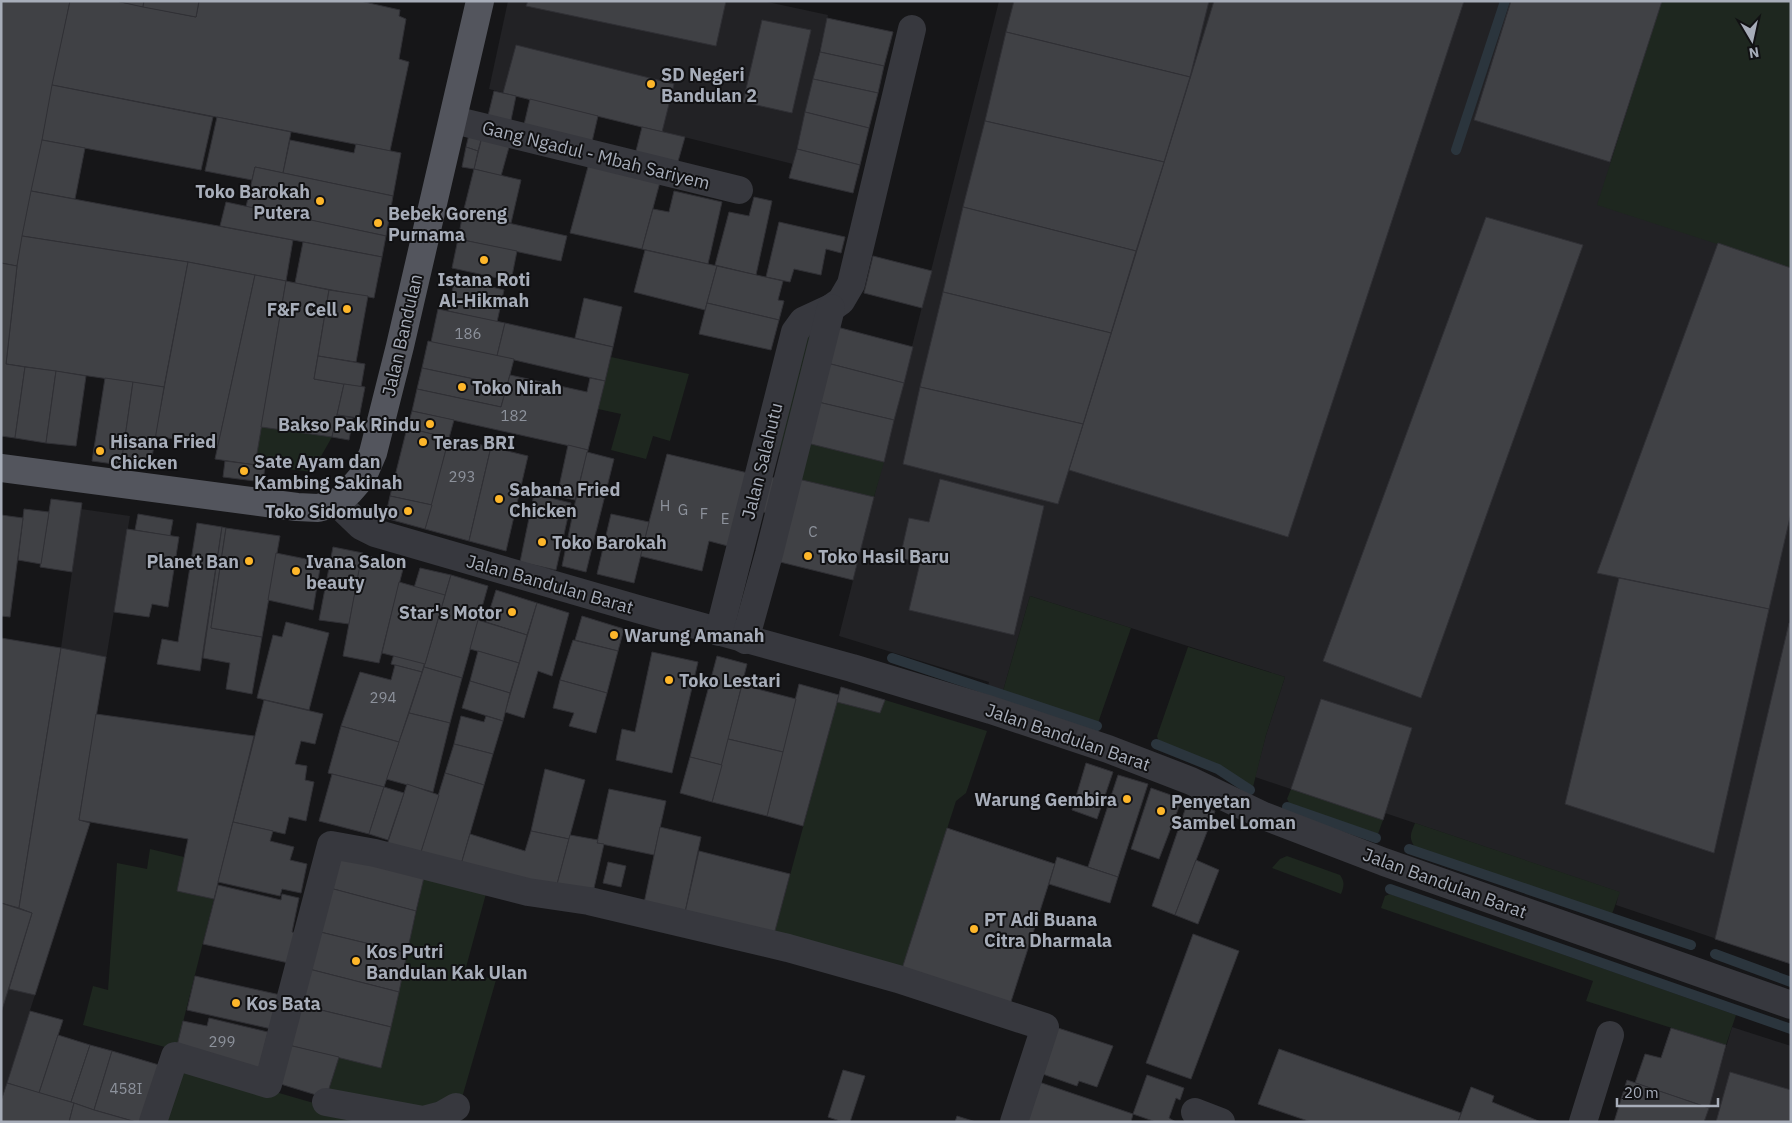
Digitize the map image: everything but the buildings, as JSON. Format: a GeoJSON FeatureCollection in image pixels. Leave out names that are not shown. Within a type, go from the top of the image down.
{"type":"FeatureCollection","features":[{"type":"Feature","properties":{"kind":"main road","name":"Jalan Bandulan"},"geometry":{"type":"LineString","coordinates":[[337,503],[350,492],[363,476],[373,453],[454,120],[480,1]]}},
{"type":"Feature","properties":{"kind":"main road"},"geometry":{"type":"LineString","coordinates":[[1,468],[297,508],[318,508],[337,503]]}},
{"type":"Feature","properties":{"kind":"street","name":"Jalan Salahutu"},"geometry":{"type":"LineString","coordinates":[[719,632],[795,332],[803,321],[831,308],[841,301],[852,284],[912,29]]}},
{"type":"Feature","properties":{"kind":"street","name":"Gang Ngadul - Mbah Sariyem"},"geometry":{"type":"LineString","coordinates":[[454,120],[739,190]]}},
{"type":"Feature","properties":{"kind":"street","name":"Jalan Salahutu"},"geometry":{"type":"LineString","coordinates":[[745,640],[769,554],[831,308]]}},
{"type":"Feature","properties":{"kind":"street","name":"Jalan Bandulan Barat"},"geometry":{"type":"LineString","coordinates":[[337,503],[361,526],[375,532],[745,640],[861,671],[990,710],[1108,749],[1191,781],[1264,816],[1384,862],[1791,1005]]}},
{"type":"Feature","properties":{"kind":"street"},"geometry":{"type":"LineString","coordinates":[[740,547],[769,554]]}},
{"type":"Feature","properties":{"kind":"street"},"geometry":{"type":"LineString","coordinates":[[153,1122],[175,1056],[268,1084],[331,845],[385,856],[528,892],[607,905],[788,948],[898,979],[1045,1027],[1014,1122]]}},
{"type":"Feature","properties":{"kind":"street"},"geometry":{"type":"LineString","coordinates":[[1584,1122],[1610,1035]]}},
{"type":"Feature","properties":{"kind":"street"},"geometry":{"type":"LineString","coordinates":[[331,1110],[424,1120],[442,1115],[456,1107]]}},
{"type":"Feature","properties":{"kind":"street"},"geometry":{"type":"LineString","coordinates":[[1195,1112],[1220,1122]]}},
{"type":"Feature","properties":{"kind":"shaded area","name":"SD Negeri Bandulan 2"},"geometry":{"type":"Polygon","coordinates":[[[508,1],[763,1],[828,15],[793,164],[489,89],[508,1]]]}},
{"type":"Feature","properties":{"kind":"shaded area"},"geometry":{"type":"Polygon","coordinates":[[[999,1],[1662,1],[1610,162],[1718,243],[1791,268],[1791,964],[1616,905],[1619,892],[1385,813],[1383,820],[1255,777],[1266,735],[1285,677],[1030,596],[1003,691],[988,686],[989,682],[839,636],[999,1]]]}},
{"type":"Feature","properties":{"kind":"shaded area"},"geometry":{"type":"Polygon","coordinates":[[[1662,1],[1791,1],[1791,268],[1597,205],[1662,1]]]}},
{"type":"Feature","properties":{"kind":"shaded area"},"geometry":{"type":"Polygon","coordinates":[[[813,332],[782,453],[779,452],[806,335],[813,332]]]}},
{"type":"Feature","properties":{"kind":"shaded area"},"geometry":{"type":"Polygon","coordinates":[[[611,357],[689,374],[670,441],[653,436],[646,459],[611,450],[621,414],[598,409],[611,357]]]}},
{"type":"Feature","properties":{"kind":"shaded area"},"geometry":{"type":"Polygon","coordinates":[[[261,427],[332,437],[312,472],[255,465],[261,427]]]}},
{"type":"Feature","properties":{"kind":"shaded area"},"geometry":{"type":"Polygon","coordinates":[[[807,443],[884,462],[874,497],[798,479],[807,443]]]}},
{"type":"Feature","properties":{"kind":"shaded area"},"geometry":{"type":"Polygon","coordinates":[[[81,509],[130,516],[79,820],[90,823],[1,1101],[1,638],[61,648],[81,509]]]}},
{"type":"Feature","properties":{"kind":"shaded area"},"geometry":{"type":"Polygon","coordinates":[[[1030,596],[1131,628],[1098,723],[1003,691],[1030,596]]]}},
{"type":"Feature","properties":{"kind":"shaded area"},"geometry":{"type":"Polygon","coordinates":[[[1188,647],[1285,677],[1266,735],[1253,787],[1219,766],[1159,743],[1157,736],[1188,647]]]}},
{"type":"Feature","properties":{"kind":"shaded area"},"geometry":{"type":"Polygon","coordinates":[[[885,700],[987,731],[966,793],[956,801],[900,975],[773,938],[837,702],[880,713],[885,700]]]}},
{"type":"Feature","properties":{"kind":"shaded area"},"geometry":{"type":"Polygon","coordinates":[[[1291,789],[1383,820],[1378,834],[1290,804],[1287,799],[1291,789]]]}},
{"type":"Feature","properties":{"kind":"shaded area"},"geometry":{"type":"Polygon","coordinates":[[[1415,823],[1620,892],[1612,914],[1415,847],[1411,833],[1415,823]]]}},
{"type":"Feature","properties":{"kind":"shaded area"},"geometry":{"type":"Polygon","coordinates":[[[150,849],[184,857],[177,891],[214,899],[176,1050],[83,1025],[93,986],[108,990],[117,863],[147,869],[150,849]]]}},
{"type":"Feature","properties":{"kind":"shaded area"},"geometry":{"type":"Polygon","coordinates":[[[1287,856],[1340,875],[1344,884],[1341,894],[1272,868],[1280,859],[1287,856]]]}},
{"type":"Feature","properties":{"kind":"shaded area"},"geometry":{"type":"Polygon","coordinates":[[[425,873],[487,890],[465,971],[496,980],[455,1122],[164,1122],[180,1074],[192,1068],[324,1106],[339,1057],[381,1068],[425,873]]]}},
{"type":"Feature","properties":{"kind":"shaded area"},"geometry":{"type":"Polygon","coordinates":[[[1390,894],[1736,1015],[1726,1045],[1586,1001],[1593,981],[1381,908],[1385,896],[1390,894]]]}},
{"type":"Feature","properties":{"kind":"shaded area"},"geometry":{"type":"Polygon","coordinates":[[[1732,1027],[1791,1046],[1791,1122],[1704,1122],[1732,1027]]]}},
{"type":"Feature","properties":{"kind":"waterway"},"geometry":{"type":"LineString","coordinates":[[1456,150],[1505,1]]}},
{"type":"Feature","properties":{"kind":"waterway"},"geometry":{"type":"LineString","coordinates":[[892,658],[1097,726]]}},
{"type":"Feature","properties":{"kind":"waterway"},"geometry":{"type":"LineString","coordinates":[[1156,744],[1218,769],[1250,790]]}},
{"type":"Feature","properties":{"kind":"waterway"},"geometry":{"type":"LineString","coordinates":[[1287,807],[1376,838]]}},
{"type":"Feature","properties":{"kind":"waterway"},"geometry":{"type":"LineString","coordinates":[[1409,849],[1691,945]]}},
{"type":"Feature","properties":{"kind":"waterway"},"geometry":{"type":"LineString","coordinates":[[1390,889],[1791,1029]]}},
{"type":"Feature","properties":{"kind":"waterway"},"geometry":{"type":"LineString","coordinates":[[1715,954],[1791,982]]}},
{"type":"Feature","properties":{"kind":"place","name":"SD Negeri Bandulan 2"},"geometry":{"type":"Point","coordinates":[651,84]}},
{"type":"Feature","properties":{"kind":"place","name":"Toko Barokah Putera"},"geometry":{"type":"Point","coordinates":[320,201]}},
{"type":"Feature","properties":{"kind":"place","name":"Bebek Goreng Purnama"},"geometry":{"type":"Point","coordinates":[378,223]}},
{"type":"Feature","properties":{"kind":"place","name":"Istana Roti Al-Hikmah"},"geometry":{"type":"Point","coordinates":[484,260]}},
{"type":"Feature","properties":{"kind":"place","name":"F&F Cell"},"geometry":{"type":"Point","coordinates":[347,309]}},
{"type":"Feature","properties":{"kind":"place","name":"Toko Nirah"},"geometry":{"type":"Point","coordinates":[462,387]}},
{"type":"Feature","properties":{"kind":"place","name":"Bakso Pak Rindu"},"geometry":{"type":"Point","coordinates":[430,424]}},
{"type":"Feature","properties":{"kind":"place","name":"Teras BRI"},"geometry":{"type":"Point","coordinates":[423,442]}},
{"type":"Feature","properties":{"kind":"place","name":"Hisana Fried Chicken"},"geometry":{"type":"Point","coordinates":[100,451]}},
{"type":"Feature","properties":{"kind":"place","name":"Sate Ayam dan Kambing Sakinah"},"geometry":{"type":"Point","coordinates":[244,471]}},
{"type":"Feature","properties":{"kind":"place","name":"Sabana Fried Chicken"},"geometry":{"type":"Point","coordinates":[499,499]}},
{"type":"Feature","properties":{"kind":"place","name":"Toko Sidomulyo"},"geometry":{"type":"Point","coordinates":[408,511]}},
{"type":"Feature","properties":{"kind":"place","name":"Toko Barokah"},"geometry":{"type":"Point","coordinates":[542,542]}},
{"type":"Feature","properties":{"kind":"place","name":"Toko Hasil Baru"},"geometry":{"type":"Point","coordinates":[808,556]}},
{"type":"Feature","properties":{"kind":"place","name":"Planet Ban"},"geometry":{"type":"Point","coordinates":[249,561]}},
{"type":"Feature","properties":{"kind":"place","name":"Ivana Salon beauty"},"geometry":{"type":"Point","coordinates":[296,571]}},
{"type":"Feature","properties":{"kind":"place","name":"Star's Motor"},"geometry":{"type":"Point","coordinates":[512,612]}},
{"type":"Feature","properties":{"kind":"place","name":"Warung Amanah"},"geometry":{"type":"Point","coordinates":[614,635]}},
{"type":"Feature","properties":{"kind":"place","name":"Toko Lestari"},"geometry":{"type":"Point","coordinates":[669,680]}},
{"type":"Feature","properties":{"kind":"place","name":"Warung Gembira"},"geometry":{"type":"Point","coordinates":[1127,799]}},
{"type":"Feature","properties":{"kind":"place","name":"Penyetan Sambel Loman"},"geometry":{"type":"Point","coordinates":[1161,811]}},
{"type":"Feature","properties":{"kind":"place","name":"PT Adi Buana Citra Dharmala"},"geometry":{"type":"Point","coordinates":[974,929]}},
{"type":"Feature","properties":{"kind":"place","name":"Kos Putri Bandulan Kak Ulan"},"geometry":{"type":"Point","coordinates":[356,961]}},
{"type":"Feature","properties":{"kind":"place","name":"Kos Bata"},"geometry":{"type":"Point","coordinates":[236,1003]}}]}
